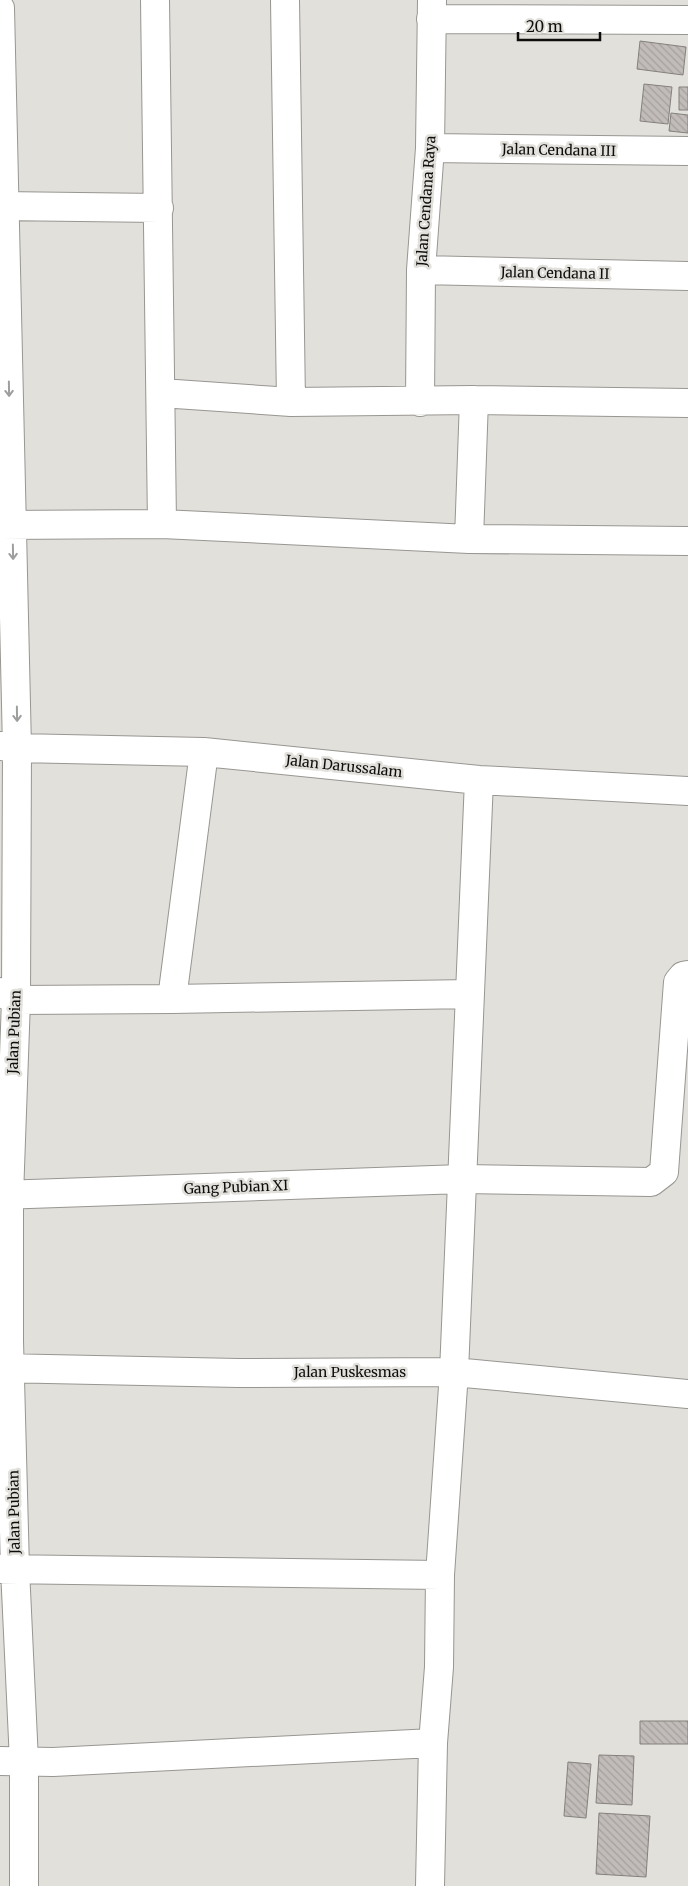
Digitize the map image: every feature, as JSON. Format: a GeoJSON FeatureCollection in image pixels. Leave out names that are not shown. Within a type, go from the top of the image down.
{"type":"FeatureCollection","features":[{"type":"Feature","properties":{"kind":"street"},"geometry":{"type":"LineString","coordinates":[[155,0],[162,524]]}},
{"type":"Feature","properties":{"kind":"street"},"geometry":{"type":"LineString","coordinates":[[285,0],[290,402]]}},
{"type":"Feature","properties":{"kind":"street","name":"Jalan Pubian"},"geometry":{"type":"LineString","coordinates":[[0,8],[9,747],[8,996],[4,1195],[5,1368],[12,1761],[24,1886]]}},
{"type":"Feature","properties":{"kind":"street"},"geometry":{"type":"LineString","coordinates":[[431,9],[688,20]]}},
{"type":"Feature","properties":{"kind":"street","name":"Jalan Cendana Raya"},"geometry":{"type":"LineString","coordinates":[[420,402],[421,270],[430,148],[431,9]]}},
{"type":"Feature","properties":{"kind":"street","name":"Jalan Cendana III"},"geometry":{"type":"LineString","coordinates":[[430,148],[688,151]]}},
{"type":"Feature","properties":{"kind":"street"},"geometry":{"type":"LineString","coordinates":[[2,206],[159,208]]}},
{"type":"Feature","properties":{"kind":"street","name":"Jalan Cendana II"},"geometry":{"type":"LineString","coordinates":[[421,270],[688,276]]}},
{"type":"Feature","properties":{"kind":"street"},"geometry":{"type":"LineString","coordinates":[[161,393],[290,402],[474,400],[688,403]]}},
{"type":"Feature","properties":{"kind":"street"},"geometry":{"type":"LineString","coordinates":[[469,539],[474,400]]}},
{"type":"Feature","properties":{"kind":"street"},"geometry":{"type":"LineString","coordinates":[[6,525],[162,524],[469,539],[688,541]]}},
{"type":"Feature","properties":{"kind":"street","name":"Jalan Darussalam"},"geometry":{"type":"LineString","coordinates":[[9,747],[204,752],[478,780],[688,792]]}},
{"type":"Feature","properties":{"kind":"street"},"geometry":{"type":"LineString","coordinates":[[172,998],[204,752]]}},
{"type":"Feature","properties":{"kind":"street"},"geometry":{"type":"LineString","coordinates":[[430,1886],[433,1743],[440,1667],[440,1575],[454,1372],[478,780]]}},
{"type":"Feature","properties":{"kind":"street","name":"Gang Pubian XI"},"geometry":{"type":"LineString","coordinates":[[4,1195],[462,1179],[647,1183],[664,1172],[678,982],[683,976],[688,974]]}},
{"type":"Feature","properties":{"kind":"street"},"geometry":{"type":"LineString","coordinates":[[8,996],[172,998],[470,994]]}},
{"type":"Feature","properties":{"kind":"street","name":"Jalan Puskesmas"},"geometry":{"type":"LineString","coordinates":[[5,1368],[238,1373],[454,1372],[688,1394]]}},
{"type":"Feature","properties":{"kind":"street"},"geometry":{"type":"LineString","coordinates":[[8,1569],[440,1575]]}},
{"type":"Feature","properties":{"kind":"street"},"geometry":{"type":"LineString","coordinates":[[12,1761],[53,1762],[433,1743]]}},
{"type":"Feature","properties":{"kind":"building"},"geometry":{"type":"Polygon","coordinates":[[[640,41],[686,47],[683,75],[637,69],[640,41]]]}},
{"type":"Feature","properties":{"kind":"building"},"geometry":{"type":"Polygon","coordinates":[[[644,84],[672,87],[668,124],[640,121],[644,84]]]}},
{"type":"Feature","properties":{"kind":"building"},"geometry":{"type":"Polygon","coordinates":[[[679,87],[688,87],[688,110],[679,110],[679,87]]]}},
{"type":"Feature","properties":{"kind":"building"},"geometry":{"type":"Polygon","coordinates":[[[671,113],[688,115],[688,133],[669,131],[671,113]]]}},
{"type":"Feature","properties":{"kind":"building"},"geometry":{"type":"Polygon","coordinates":[[[640,1721],[688,1721],[688,1744],[640,1744],[640,1721]]]}},
{"type":"Feature","properties":{"kind":"building"},"geometry":{"type":"Polygon","coordinates":[[[599,1755],[634,1756],[632,1805],[596,1803],[599,1755]]]}},
{"type":"Feature","properties":{"kind":"building"},"geometry":{"type":"Polygon","coordinates":[[[568,1762],[591,1764],[586,1818],[564,1816],[568,1762]]]}},
{"type":"Feature","properties":{"kind":"building"},"geometry":{"type":"Polygon","coordinates":[[[599,1813],[650,1816],[646,1877],[596,1874],[599,1813]]]}}]}
